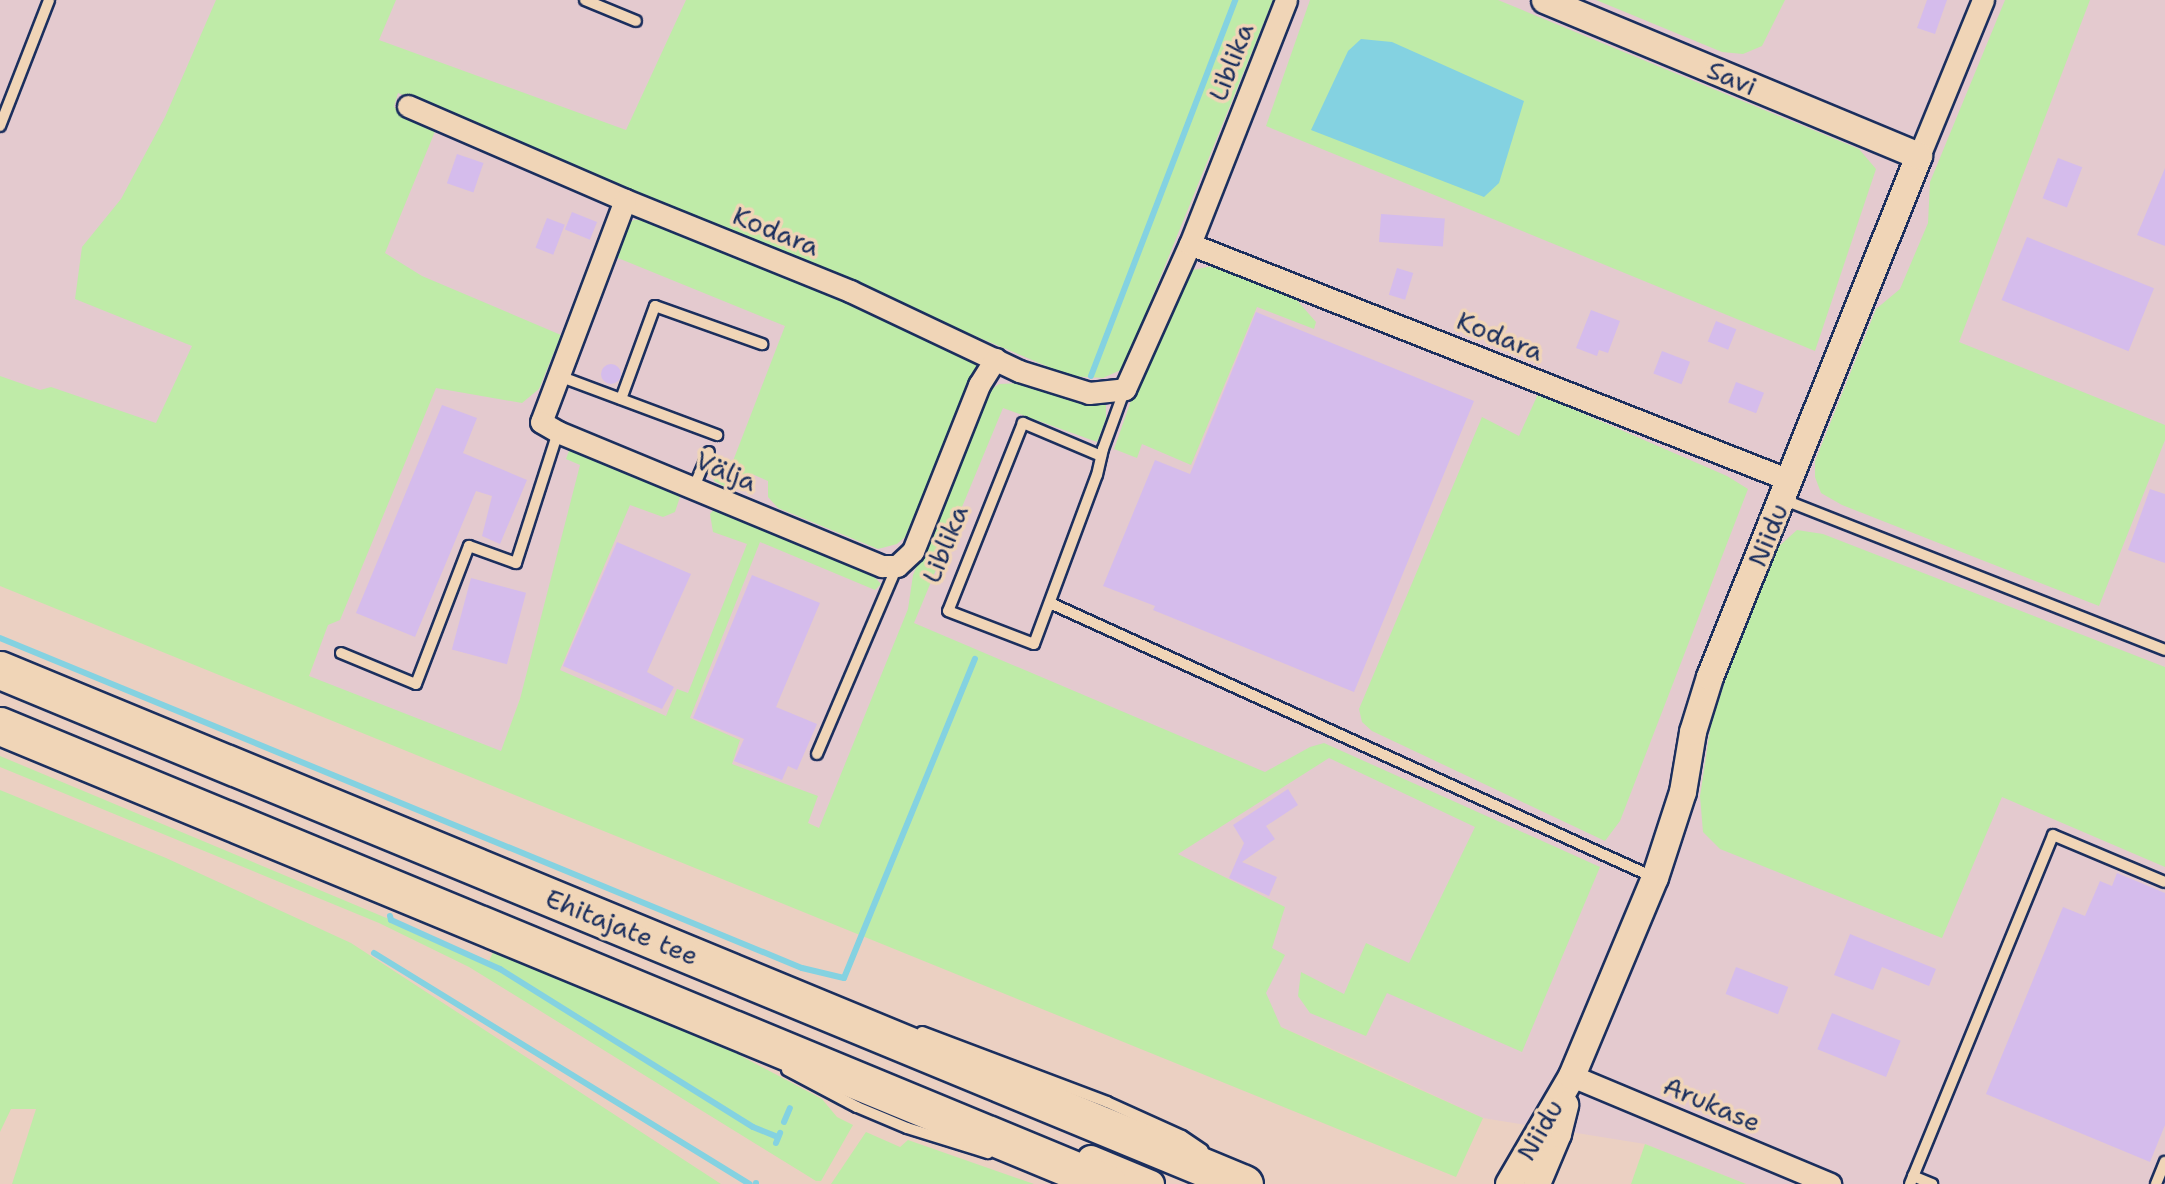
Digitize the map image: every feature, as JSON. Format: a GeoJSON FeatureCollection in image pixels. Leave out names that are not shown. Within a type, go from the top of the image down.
{"type":"FeatureCollection","features":[{"type":"Feature","properties":{"kind":"highway","name":"Ehitajate tee"},"geometry":{"type":"LineString","coordinates":[[0,670],[1244,1184]]}},
{"type":"Feature","properties":{"kind":"highway","name":"Ehitajate tee"},"geometry":{"type":"LineString","coordinates":[[0,726],[725,1026],[1058,1170],[1108,1184]]}},
{"type":"Feature","properties":{"kind":"street","name":"Liblika"},"geometry":{"type":"LineString","coordinates":[[1125,389],[1190,244],[1286,0]]}},
{"type":"Feature","properties":{"kind":"street","name":"Savi"},"geometry":{"type":"LineString","coordinates":[[1545,0],[1919,156]]}},
{"type":"Feature","properties":{"kind":"street","name":"Niidu"},"geometry":{"type":"LineString","coordinates":[[1509,1184],[1572,1076],[1654,878],[1683,793],[1693,732],[1710,677],[1983,0]]}},
{"type":"Feature","properties":{"kind":"street","name":"Kodara"},"geometry":{"type":"LineString","coordinates":[[408,106],[625,200],[850,291],[1019,371],[1089,393],[1125,389]]}},
{"type":"Feature","properties":{"kind":"street"},"geometry":{"type":"LineString","coordinates":[[558,432],[541,422],[625,200]]}},
{"type":"Feature","properties":{"kind":"street","name":"Kodara"},"geometry":{"type":"LineString","coordinates":[[1190,244],[1786,490]]}},
{"type":"Feature","properties":{"kind":"street"},"geometry":{"type":"LineString","coordinates":[[897,566],[912,551],[979,385],[995,359]]}},
{"type":"Feature","properties":{"kind":"street","name":"Välja"},"geometry":{"type":"LineString","coordinates":[[558,432],[882,566],[897,566]]}},
{"type":"Feature","properties":{"kind":"street"},"geometry":{"type":"LineString","coordinates":[[827,1069],[860,1066],[1151,1184]]}},
{"type":"Feature","properties":{"kind":"street","name":"Niidu"},"geometry":{"type":"LineString","coordinates":[[1537,1184],[1558,1134],[1572,1076]]}},
{"type":"Feature","properties":{"kind":"street","name":"Arukase"},"geometry":{"type":"LineString","coordinates":[[1572,1076],[1830,1184]]}},
{"type":"Feature","properties":{"kind":"street"},"geometry":{"type":"LineString","coordinates":[[1548,1184],[1558,1134]]}},
{"type":"Feature","properties":{"kind":"lane"},"geometry":{"type":"LineString","coordinates":[[0,126],[49,0]]}},
{"type":"Feature","properties":{"kind":"lane"},"geometry":{"type":"LineString","coordinates":[[585,0],[636,21]]}},
{"type":"Feature","properties":{"kind":"lane"},"geometry":{"type":"LineString","coordinates":[[621,399],[654,306],[762,344]]}},
{"type":"Feature","properties":{"kind":"lane"},"geometry":{"type":"LineString","coordinates":[[559,376],[717,435]]}},
{"type":"Feature","properties":{"kind":"lane","name":"Liblika"},"geometry":{"type":"LineString","coordinates":[[1101,456],[1023,423],[948,611],[1034,644],[1097,475],[1125,389]]}},
{"type":"Feature","properties":{"kind":"lane"},"geometry":{"type":"LineString","coordinates":[[341,653],[416,684],[469,546],[516,563],[558,432]]}},
{"type":"Feature","properties":{"kind":"lane"},"geometry":{"type":"LineString","coordinates":[[694,488],[709,452]]}},
{"type":"Feature","properties":{"kind":"lane"},"geometry":{"type":"LineString","coordinates":[[1786,490],[2165,650]]}},
{"type":"Feature","properties":{"kind":"lane"},"geometry":{"type":"LineString","coordinates":[[817,754],[897,566]]}},
{"type":"Feature","properties":{"kind":"lane"},"geometry":{"type":"LineString","coordinates":[[1050,603],[1654,878]]}},
{"type":"Feature","properties":{"kind":"lane"},"geometry":{"type":"LineString","coordinates":[[1932,1184],[1912,1180],[2053,835],[2165,882]]}},
{"type":"Feature","properties":{"kind":"lane"},"geometry":{"type":"LineString","coordinates":[[841,1017],[879,1020]]}},
{"type":"Feature","properties":{"kind":"lane"},"geometry":{"type":"LineString","coordinates":[[904,1025],[1040,1074],[1182,1136],[1251,1184]]}},
{"type":"Feature","properties":{"kind":"lane"},"geometry":{"type":"LineString","coordinates":[[725,1026],[769,1057]]}},
{"type":"Feature","properties":{"kind":"lane"},"geometry":{"type":"LineString","coordinates":[[780,1064],[857,1107],[908,1128],[997,1157]]}},
{"type":"Feature","properties":{"kind":"lane"},"geometry":{"type":"LineString","coordinates":[[2156,1184],[2165,1162]]}},
{"type":"Feature","properties":{"kind":"shaded area"},"geometry":{"type":"Polygon","coordinates":[[[0,0],[2165,0],[2165,1184],[1746,1184],[1645,1144],[1483,1118],[1360,1061],[520,699],[501,752],[309,677],[327,624],[0,495],[0,0]]]}},
{"type":"Feature","properties":{"kind":"green space"},"geometry":{"type":"Polygon","coordinates":[[[216,0],[396,0],[379,40],[626,130],[686,0],[1273,0],[1123,369],[1103,378],[1070,376],[398,93],[394,107],[436,129],[385,253],[422,276],[561,335],[539,389],[522,403],[436,388],[340,620],[328,625],[309,676],[501,751],[520,699],[580,465],[566,459],[569,451],[575,449],[681,494],[675,512],[663,517],[630,505],[560,670],[666,716],[677,689],[688,693],[747,544],[713,532],[710,514],[718,505],[869,571],[881,584],[875,590],[760,542],[690,718],[740,740],[732,764],[818,796],[808,823],[819,828],[908,609],[913,575],[989,391],[999,384],[1028,383],[1069,400],[1106,405],[1106,419],[1097,442],[1003,408],[914,623],[1265,772],[1310,747],[1324,743],[1600,867],[1522,1052],[1387,993],[1366,1036],[1310,1013],[1298,996],[1301,972],[1344,994],[1366,943],[1409,963],[1475,827],[1329,758],[1178,854],[1285,907],[1272,948],[1285,955],[1266,993],[1281,1027],[1483,1118],[1456,1177],[0,586],[0,376],[40,390],[51,387],[156,423],[192,346],[75,299],[82,247],[121,199],[165,117],[216,0]]]}},
{"type":"Feature","properties":{"kind":"green space"},"geometry":{"type":"Polygon","coordinates":[[[1310,0],[1498,0],[1859,149],[1876,169],[1815,351],[1266,126],[1310,0]]]}},
{"type":"Feature","properties":{"kind":"green space"},"geometry":{"type":"Polygon","coordinates":[[[1596,0],[1785,0],[1762,46],[1743,54],[1722,52],[1596,0]]]}},
{"type":"Feature","properties":{"kind":"green space"},"geometry":{"type":"Polygon","coordinates":[[[2005,0],[2090,0],[1959,342],[2165,425],[2165,440],[2099,606],[1842,505],[1821,493],[1815,477],[1815,461],[1876,309],[1900,289],[1928,223],[1930,182],[2005,0]]]}},
{"type":"Feature","properties":{"kind":"green space"},"geometry":{"type":"Polygon","coordinates":[[[653,219],[975,354],[979,364],[905,537],[897,544],[878,549],[778,508],[768,497],[768,481],[752,474],[745,485],[731,490],[714,481],[711,467],[714,456],[733,461],[785,326],[613,256],[625,224],[634,220],[653,219]]]}},
{"type":"Feature","properties":{"kind":"green space"},"geometry":{"type":"Polygon","coordinates":[[[1212,266],[1295,298],[1316,322],[1314,329],[1257,307],[1191,465],[1142,444],[1137,458],[1114,449],[1134,392],[1184,283],[1193,270],[1212,266]]]}},
{"type":"Feature","properties":{"kind":"green space"},"geometry":{"type":"Polygon","coordinates":[[[1538,394],[1727,476],[1748,489],[1620,821],[1605,841],[1372,731],[1362,722],[1359,709],[1482,417],[1519,436],[1538,394]]]}},
{"type":"Feature","properties":{"kind":"green space"},"geometry":{"type":"Polygon","coordinates":[[[1797,530],[1823,534],[2165,667],[2165,867],[2002,797],[1942,938],[1720,849],[1703,832],[1700,796],[1711,723],[1747,616],[1777,548],[1797,530]]]}},
{"type":"Feature","properties":{"kind":"green space"},"geometry":{"type":"Polygon","coordinates":[[[0,756],[489,961],[494,950],[728,1049],[822,1099],[837,1117],[853,1125],[821,1181],[816,1181],[469,967],[379,923],[0,767],[0,756]]]}},
{"type":"Feature","properties":{"kind":"green space"},"geometry":{"type":"Polygon","coordinates":[[[0,790],[166,858],[351,943],[721,1184],[12,1184],[36,1109],[11,1109],[0,1132],[0,790]]]}},
{"type":"Feature","properties":{"kind":"green space"},"geometry":{"type":"Polygon","coordinates":[[[866,1132],[900,1147],[908,1140],[1034,1184],[831,1184],[866,1132]]]}},
{"type":"Feature","properties":{"kind":"green space"},"geometry":{"type":"Polygon","coordinates":[[[1645,1144],[1746,1184],[1631,1184],[1645,1144]]]}},
{"type":"Feature","properties":{"kind":"water"},"geometry":{"type":"Polygon","coordinates":[[[1361,39],[1392,42],[1524,101],[1499,183],[1484,197],[1311,130],[1348,51],[1361,39]]]}},
{"type":"Feature","properties":{"kind":"building"},"geometry":{"type":"Polygon","coordinates":[[[1927,0],[1947,0],[1935,34],[1917,28],[1927,0]]]}},
{"type":"Feature","properties":{"kind":"building"},"geometry":{"type":"Polygon","coordinates":[[[457,154],[483,163],[473,192],[447,183],[457,154]]]}},
{"type":"Feature","properties":{"kind":"building"},"geometry":{"type":"Polygon","coordinates":[[[2058,158],[2082,167],[2067,207],[2043,198],[2058,158]]]}},
{"type":"Feature","properties":{"kind":"building"},"geometry":{"type":"Polygon","coordinates":[[[2165,168],[2165,246],[2137,235],[2165,168]]]}},
{"type":"Feature","properties":{"kind":"building"},"geometry":{"type":"Polygon","coordinates":[[[572,212],[597,222],[590,240],[565,230],[572,212]]]}},
{"type":"Feature","properties":{"kind":"building"},"geometry":{"type":"Polygon","coordinates":[[[1381,214],[1445,218],[1443,246],[1379,242],[1381,214]]]}},
{"type":"Feature","properties":{"kind":"building"},"geometry":{"type":"Polygon","coordinates":[[[547,218],[565,225],[553,255],[536,248],[547,218]]]}},
{"type":"Feature","properties":{"kind":"building"},"geometry":{"type":"Polygon","coordinates":[[[2027,237],[2154,288],[2129,351],[2002,300],[2027,237]]]}},
{"type":"Feature","properties":{"kind":"building"},"geometry":{"type":"Polygon","coordinates":[[[1397,268],[1413,273],[1405,300],[1389,295],[1397,268]]]}},
{"type":"Feature","properties":{"kind":"building"},"geometry":{"type":"Polygon","coordinates":[[[1591,310],[1620,321],[1608,353],[1599,350],[1597,356],[1576,348],[1591,310]]]}},
{"type":"Feature","properties":{"kind":"building"},"geometry":{"type":"Polygon","coordinates":[[[1256,312],[1474,401],[1354,692],[1153,610],[1155,606],[1103,586],[1155,460],[1190,474],[1256,312]]]}},
{"type":"Feature","properties":{"kind":"building"},"geometry":{"type":"Polygon","coordinates":[[[1716,321],[1736,329],[1728,350],[1708,341],[1716,321]]]}},
{"type":"Feature","properties":{"kind":"building"},"geometry":{"type":"Polygon","coordinates":[[[1662,351],[1690,362],[1681,384],[1653,373],[1662,351]]]}},
{"type":"Feature","properties":{"kind":"building"},"geometry":{"type":"Polygon","coordinates":[[[611,364],[618,367],[621,374],[618,381],[611,384],[604,381],[601,374],[604,367],[611,364]]]}},
{"type":"Feature","properties":{"kind":"building"},"geometry":{"type":"Polygon","coordinates":[[[1736,382],[1764,393],[1756,413],[1728,403],[1736,382]]]}},
{"type":"Feature","properties":{"kind":"building"},"geometry":{"type":"Polygon","coordinates":[[[442,405],[477,418],[463,453],[527,480],[500,544],[482,536],[492,496],[476,491],[415,637],[356,613],[442,405]]]}},
{"type":"Feature","properties":{"kind":"building"},"geometry":{"type":"Polygon","coordinates":[[[2150,489],[2165,494],[2165,563],[2128,550],[2150,489]]]}},
{"type":"Feature","properties":{"kind":"building"},"geometry":{"type":"Polygon","coordinates":[[[617,542],[691,574],[647,672],[674,687],[662,709],[563,666],[617,542]]]}},
{"type":"Feature","properties":{"kind":"building"},"geometry":{"type":"Polygon","coordinates":[[[752,575],[820,603],[776,707],[817,724],[797,770],[788,766],[782,780],[734,761],[744,739],[693,718],[752,575]]]}},
{"type":"Feature","properties":{"kind":"building"},"geometry":{"type":"Polygon","coordinates":[[[471,578],[526,593],[507,664],[452,649],[471,578]]]}},
{"type":"Feature","properties":{"kind":"building"},"geometry":{"type":"Polygon","coordinates":[[[1288,789],[1298,805],[1266,826],[1275,839],[1242,862],[1277,877],[1269,896],[1229,878],[1244,843],[1233,825],[1288,789]]]}},
{"type":"Feature","properties":{"kind":"building"},"geometry":{"type":"Polygon","coordinates":[[[2117,873],[2165,893],[2165,1125],[2150,1162],[1986,1094],[2063,907],[2085,916],[2100,881],[2112,886],[2117,873]]]}},
{"type":"Feature","properties":{"kind":"building"},"geometry":{"type":"Polygon","coordinates":[[[1850,934],[1936,969],[1929,986],[1882,967],[1873,990],[1834,975],[1850,934]]]}},
{"type":"Feature","properties":{"kind":"building"},"geometry":{"type":"Polygon","coordinates":[[[1736,967],[1788,987],[1778,1014],[1726,994],[1736,967]]]}},
{"type":"Feature","properties":{"kind":"building"},"geometry":{"type":"Polygon","coordinates":[[[1832,1013],[1901,1041],[1886,1077],[1817,1049],[1832,1013]]]}},
{"type":"Feature","properties":{"kind":"waterway"},"geometry":{"type":"LineString","coordinates":[[1091,376],[1235,0]]}},
{"type":"Feature","properties":{"kind":"waterway"},"geometry":{"type":"LineString","coordinates":[[0,638],[802,968],[844,978],[975,659]]}},
{"type":"Feature","properties":{"kind":"waterway"},"geometry":{"type":"LineString","coordinates":[[390,916],[391,920],[500,969],[753,1127],[778,1137]]}},
{"type":"Feature","properties":{"kind":"waterway"},"geometry":{"type":"LineString","coordinates":[[374,953],[750,1184]]}},
{"type":"Feature","properties":{"kind":"waterway"},"geometry":{"type":"LineString","coordinates":[[784,1122],[790,1108]]}},
{"type":"Feature","properties":{"kind":"waterway"},"geometry":{"type":"LineString","coordinates":[[776,1143],[780,1133]]}}]}
